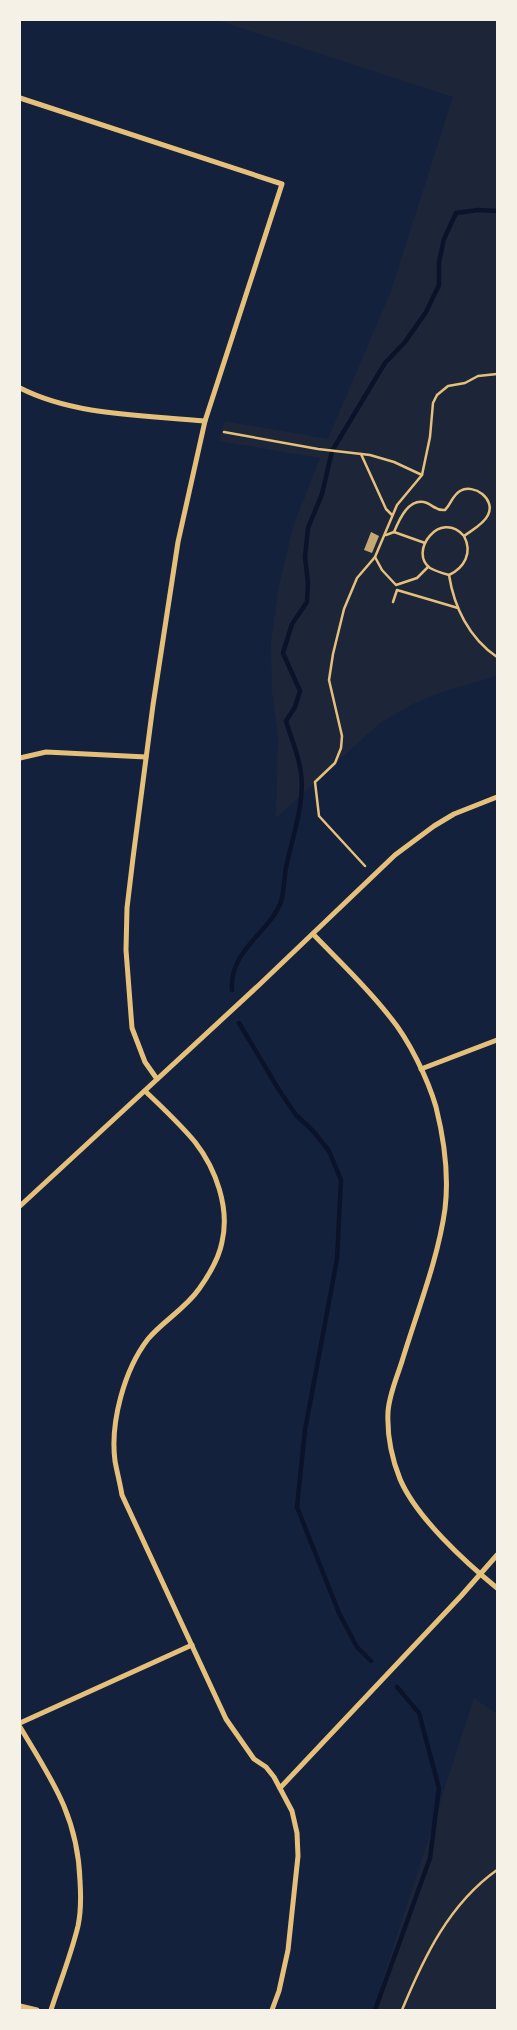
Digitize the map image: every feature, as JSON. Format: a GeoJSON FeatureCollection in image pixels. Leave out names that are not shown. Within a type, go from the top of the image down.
{"type":"FeatureCollection","features":[{"type":"Feature","properties":{"kind":"street"},"geometry":{"type":"LineString","coordinates":[[20,98],[282,184],[204,421],[178,542],[146,757],[128,908],[126,958],[132,1028],[145,1062],[157,1079]]}},
{"type":"Feature","properties":{"kind":"street"},"geometry":{"type":"LineString","coordinates":[[20,388],[42,400],[77,408],[204,421]]}},
{"type":"Feature","properties":{"kind":"street"},"geometry":{"type":"LineString","coordinates":[[20,758],[46,752],[146,757]]}},
{"type":"Feature","properties":{"kind":"street"},"geometry":{"type":"LineString","coordinates":[[20,1206],[313,934],[378,871],[434,826],[454,814],[497,797]]}},
{"type":"Feature","properties":{"kind":"street"},"geometry":{"type":"LineString","coordinates":[[313,934],[390,1016],[404,1036],[421,1069],[436,1107],[442,1142],[446,1186],[445,1209],[435,1254],[388,1412],[391,1449],[400,1479],[416,1506],[480,1574],[497,1588]]}},
{"type":"Feature","properties":{"kind":"street"},"geometry":{"type":"LineString","coordinates":[[421,1069],[497,1040]]}},
{"type":"Feature","properties":{"kind":"street"},"geometry":{"type":"LineString","coordinates":[[145,1091],[195,1142],[207,1159],[216,1178],[223,1204],[222,1242],[214,1265],[198,1290],[148,1340],[131,1369],[122,1391],[115,1425],[115,1460],[122,1494],[226,1718],[254,1759],[266,1767],[274,1776],[292,1811],[297,1833],[298,1856],[288,1950],[279,1991],[272,2010]]}},
{"type":"Feature","properties":{"kind":"street"},"geometry":{"type":"LineString","coordinates":[[280,1788],[497,1555]]}},
{"type":"Feature","properties":{"kind":"street"},"geometry":{"type":"LineString","coordinates":[[20,1723],[192,1645]]}},
{"type":"Feature","properties":{"kind":"street"},"geometry":{"type":"LineString","coordinates":[[20,1727],[66,1807],[75,1835],[79,1857],[81,1902],[78,1925],[51,2010]]}},
{"type":"Feature","properties":{"kind":"street"},"geometry":{"type":"LineString","coordinates":[[20,2006],[37,2010]]}},
{"type":"Feature","properties":{"kind":"path"},"geometry":{"type":"LineString","coordinates":[[365,866],[319,816],[315,782],[335,763],[341,748],[342,736],[329,680],[344,609],[358,578],[369,562],[375,558],[386,535],[392,516],[404,496],[422,475],[430,437],[433,404],[437,395],[448,386],[465,383],[478,376],[497,374]]}},
{"type":"Feature","properties":{"kind":"path"},"geometry":{"type":"LineString","coordinates":[[224,432],[318,449],[361,454],[394,462],[422,475]]}},
{"type":"Feature","properties":{"kind":"path"},"geometry":{"type":"LineString","coordinates":[[361,454],[386,509],[392,516]]}},
{"type":"Feature","properties":{"kind":"path"},"geometry":{"type":"LineString","coordinates":[[394,532],[404,511],[410,506],[418,502],[425,502],[438,510],[445,510],[455,495],[461,490],[467,489],[483,494],[488,499],[490,508],[485,520],[464,536]]}},
{"type":"Feature","properties":{"kind":"path"},"geometry":{"type":"LineString","coordinates":[[442,528],[458,530],[464,536],[468,542],[468,550],[466,561],[460,569],[449,575],[428,567],[424,558],[423,546],[429,535],[442,528]]}},
{"type":"Feature","properties":{"kind":"path"},"geometry":{"type":"LineString","coordinates":[[386,535],[394,532],[425,542]]}},
{"type":"Feature","properties":{"kind":"path"},"geometry":{"type":"LineString","coordinates":[[375,558],[382,570],[396,585],[393,602]]}},
{"type":"Feature","properties":{"kind":"path"},"geometry":{"type":"LineString","coordinates":[[396,585],[417,578],[428,567]]}},
{"type":"Feature","properties":{"kind":"path"},"geometry":{"type":"LineString","coordinates":[[449,575],[453,597],[465,622],[485,648],[497,657]]}},
{"type":"Feature","properties":{"kind":"path"},"geometry":{"type":"LineString","coordinates":[[396,590],[458,608]]}},
{"type":"Feature","properties":{"kind":"path"},"geometry":{"type":"LineString","coordinates":[[402,2010],[438,1936],[460,1902],[478,1883],[497,1870]]}},
{"type":"Feature","properties":{"kind":"shaded area"},"geometry":{"type":"Polygon","coordinates":[[[216,20],[497,20],[497,673],[496,676],[442,692],[413,704],[380,723],[276,818],[278,737],[272,690],[271,642],[279,585],[293,527],[320,458],[219,441],[225,421],[328,439],[391,291],[453,97],[216,20]]]}},
{"type":"Feature","properties":{"kind":"shaded area"},"geometry":{"type":"Polygon","coordinates":[[[474,1698],[497,1714],[497,2010],[373,2010],[474,1698]]]}},
{"type":"Feature","properties":{"kind":"building"},"geometry":{"type":"Polygon","coordinates":[[[371,532],[379,536],[372,553],[364,550],[371,532]]]}},
{"type":"Feature","properties":{"kind":"waterway"},"geometry":{"type":"LineString","coordinates":[[232,990],[233,976],[243,953],[268,923],[281,902],[286,868],[300,809],[301,773],[286,721],[295,707],[300,691],[283,653],[292,624],[307,602],[308,583],[305,557],[308,528],[322,494],[332,451],[385,363],[405,342],[426,312],[439,285],[439,262],[444,239],[456,213],[478,210],[497,211]]}},
{"type":"Feature","properties":{"kind":"waterway"},"geometry":{"type":"LineString","coordinates":[[239,1023],[296,1115],[313,1131],[329,1151],[341,1180],[337,1259],[305,1430],[297,1507],[339,1613],[357,1647],[371,1661]]}},
{"type":"Feature","properties":{"kind":"waterway"},"geometry":{"type":"LineString","coordinates":[[375,2010],[430,1858],[439,1788],[419,1713],[397,1687]]}}]}
